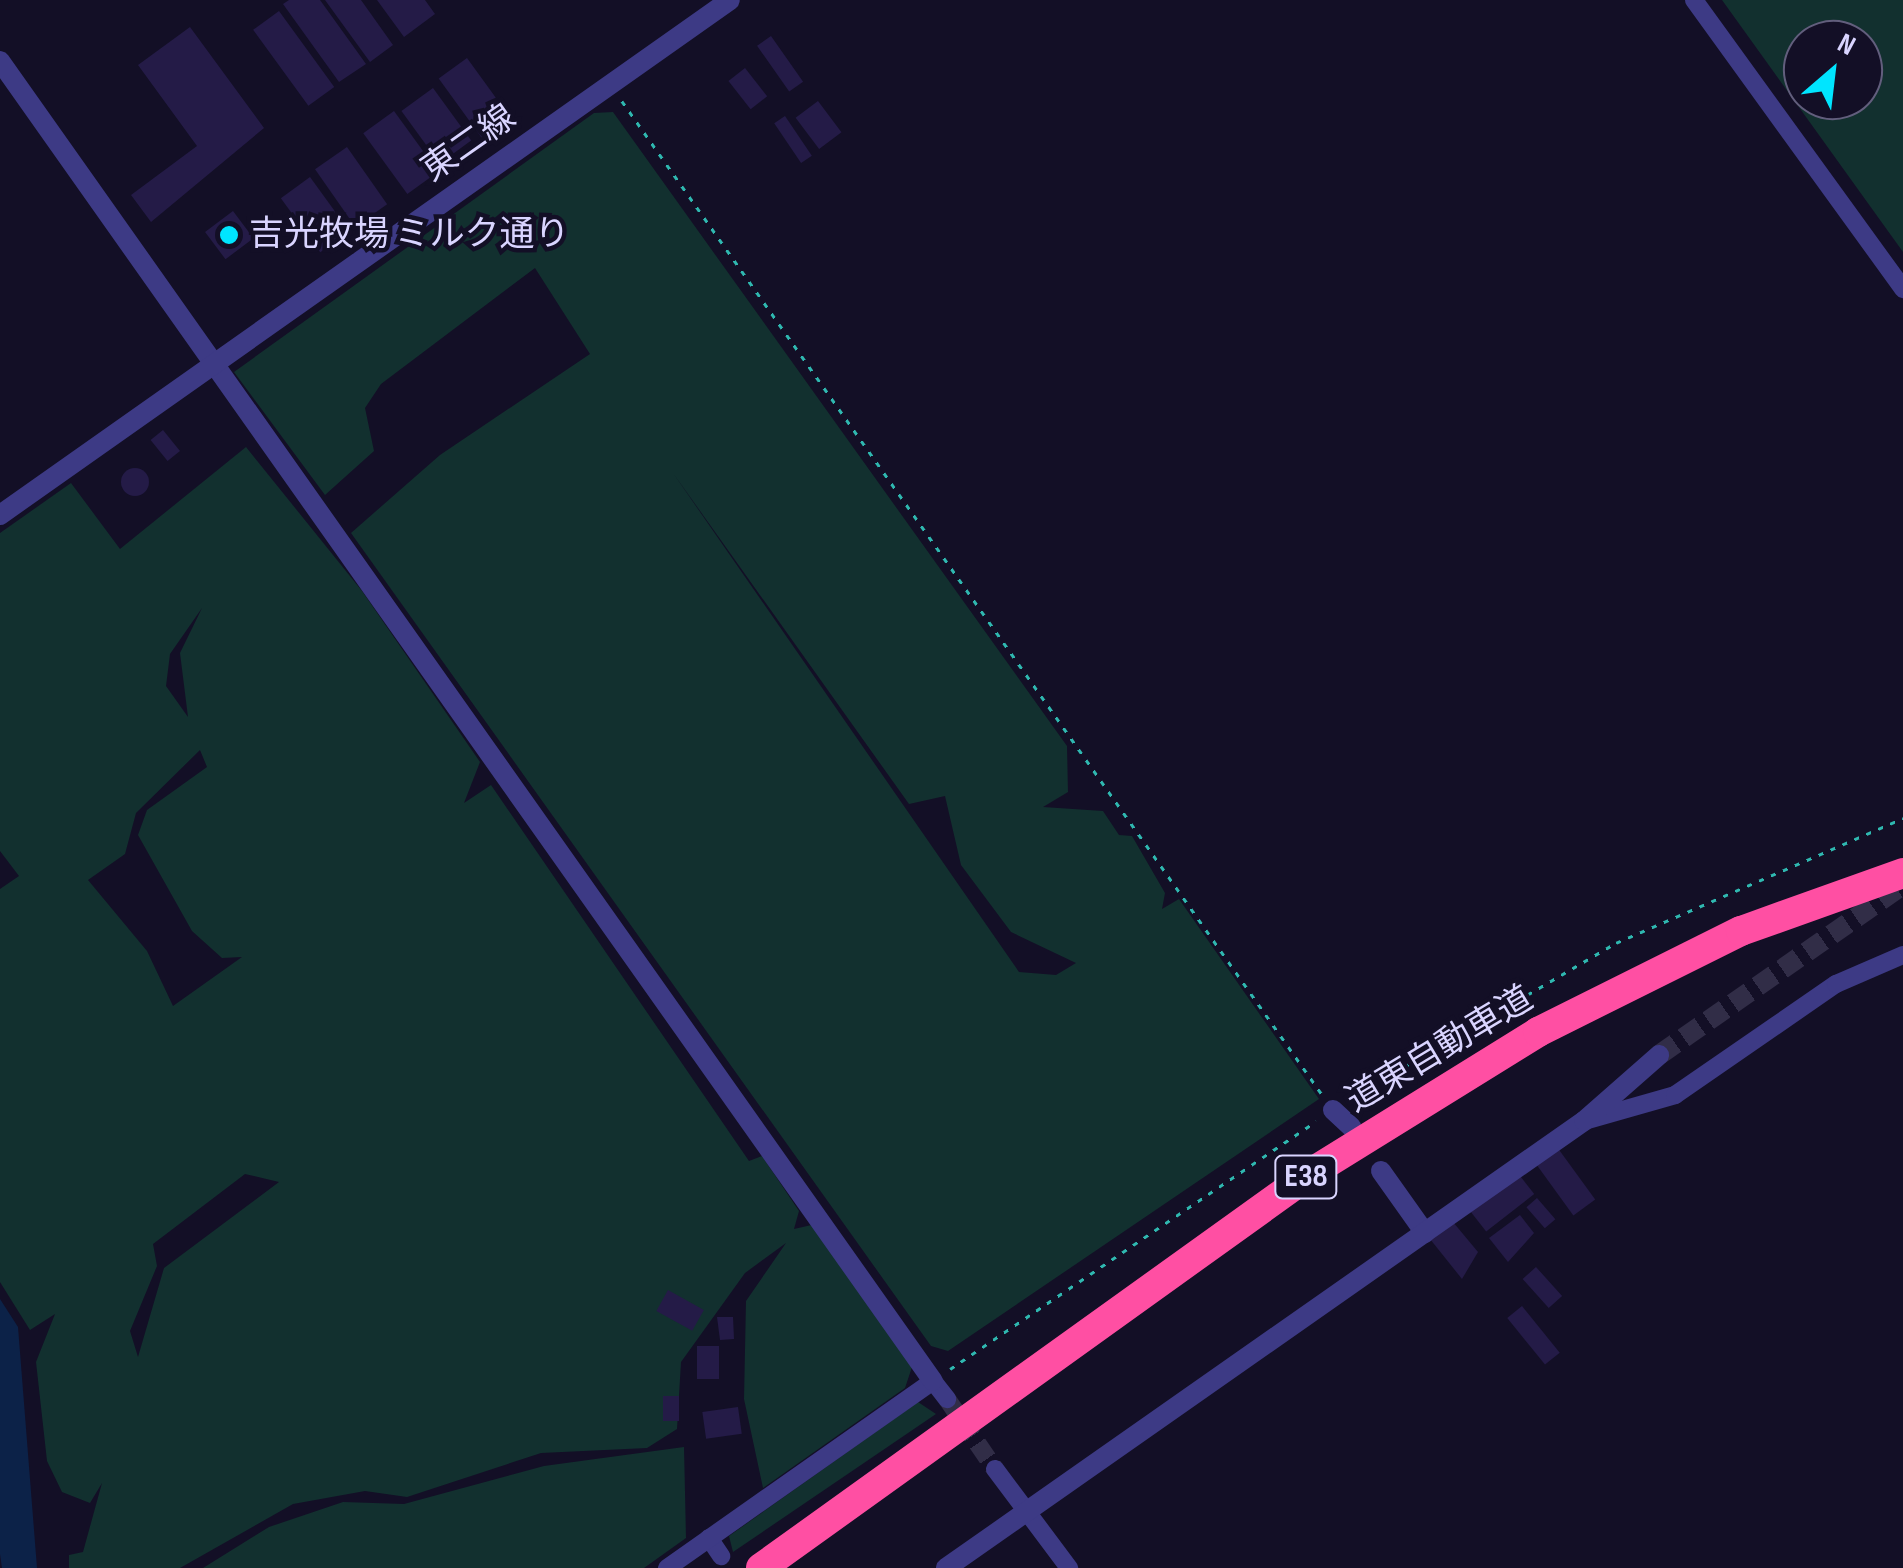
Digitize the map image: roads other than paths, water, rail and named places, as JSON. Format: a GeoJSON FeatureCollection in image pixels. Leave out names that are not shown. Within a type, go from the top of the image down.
{"type":"FeatureCollection","features":[{"type":"Feature","properties":{"kind":"highway","name":"道東自動車道"},"geometry":{"type":"LineString","coordinates":[[761,1568],[1314,1172],[1538,1032],[1741,931],[1903,873]]}},
{"type":"Feature","properties":{"kind":"street","name":"東二線"},"geometry":{"type":"LineString","coordinates":[[0,515],[730,0]]}},
{"type":"Feature","properties":{"kind":"street"},"geometry":{"type":"LineString","coordinates":[[1694,0],[1903,289]]}},
{"type":"Feature","properties":{"kind":"street"},"geometry":{"type":"LineString","coordinates":[[0,61],[947,1400]]}},
{"type":"Feature","properties":{"kind":"street"},"geometry":{"type":"LineString","coordinates":[[1584,1121],[1675,1095],[1836,984],[1903,955]]}},
{"type":"Feature","properties":{"kind":"street"},"geometry":{"type":"LineString","coordinates":[[946,1568],[1584,1121],[1659,1055]]}},
{"type":"Feature","properties":{"kind":"street"},"geometry":{"type":"LineString","coordinates":[[1333,1110],[1351,1127]]}},
{"type":"Feature","properties":{"kind":"street"},"geometry":{"type":"LineString","coordinates":[[1381,1171],[1425,1233]]}},
{"type":"Feature","properties":{"kind":"street"},"geometry":{"type":"LineString","coordinates":[[667,1568],[932,1382]]}},
{"type":"Feature","properties":{"kind":"street"},"geometry":{"type":"LineString","coordinates":[[995,1469],[1069,1568]]}},
{"type":"Feature","properties":{"kind":"street"},"geometry":{"type":"LineString","coordinates":[[709,1538],[721,1556]]}},
{"type":"Feature","properties":{"kind":"water"},"geometry":{"type":"Polygon","coordinates":[[[0,1299],[18,1327],[37,1568],[2,1568],[0,1554],[0,1299]]]}},
{"type":"Feature","properties":{"kind":"tunnel"},"geometry":{"type":"LineString","coordinates":[[1659,1055],[1903,885]]}},
{"type":"Feature","properties":{"kind":"tunnel"},"geometry":{"type":"LineString","coordinates":[[947,1399],[995,1469]]}},
{"type":"Feature","properties":{"kind":"place","name":"吉光牧場 ミルク通り"},"geometry":{"type":"Point","coordinates":[229,235]}}]}
